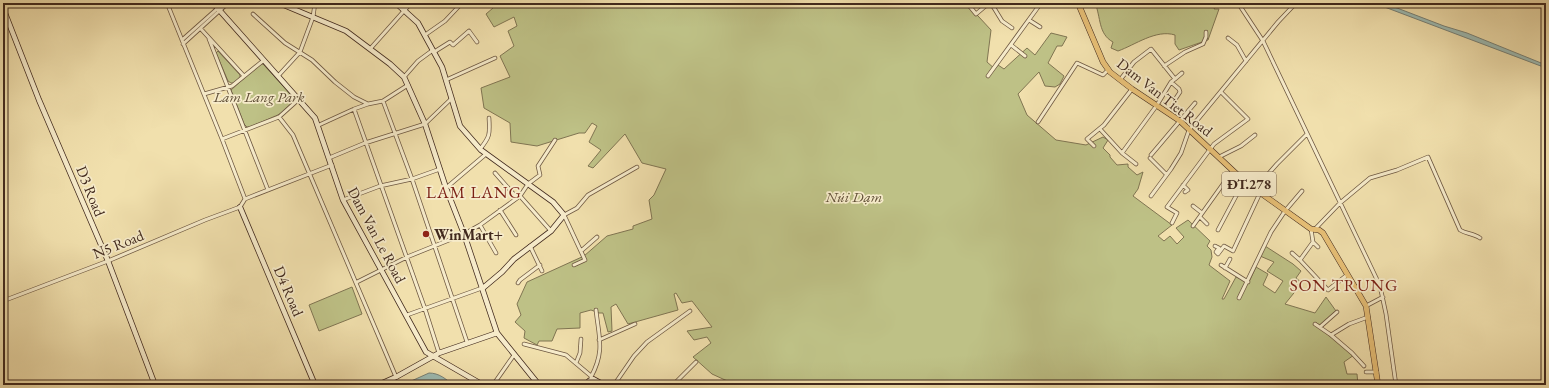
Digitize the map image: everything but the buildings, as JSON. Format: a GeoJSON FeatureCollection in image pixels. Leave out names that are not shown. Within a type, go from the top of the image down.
{"type":"FeatureCollection","features":[{"type":"Feature","properties":{"kind":"main road","name":"Dam Van Tiet Road"},"geometry":{"type":"LineString","coordinates":[[1078,3],[1103,62],[1108,70],[1132,89],[1180,121],[1244,181],[1285,211],[1313,229],[1319,230],[1323,233],[1366,306],[1378,385]]}},
{"type":"Feature","properties":{"kind":"street"},"geometry":{"type":"LineString","coordinates":[[167,3],[245,199]]}},
{"type":"Feature","properties":{"kind":"street","name":"Dam Van Le Road"},"geometry":{"type":"LineString","coordinates":[[213,3],[299,98],[315,118],[319,125],[343,200],[426,352],[483,385]]}},
{"type":"Feature","properties":{"kind":"street"},"geometry":{"type":"LineString","coordinates":[[182,40],[228,3]]}},
{"type":"Feature","properties":{"kind":"street"},"geometry":{"type":"LineString","coordinates":[[279,3],[346,31],[390,64],[404,77],[425,124],[446,188],[483,288],[497,333],[514,356],[539,385]]}},
{"type":"Feature","properties":{"kind":"street"},"geometry":{"type":"LineString","coordinates":[[278,76],[300,52],[313,17],[315,3]]}},
{"type":"Feature","properties":{"kind":"street"},"geometry":{"type":"LineString","coordinates":[[396,3],[418,23],[434,51],[442,67],[460,126],[480,149],[553,202],[564,215],[585,260],[574,265]]}},
{"type":"Feature","properties":{"kind":"street"},"geometry":{"type":"LineString","coordinates":[[370,49],[411,3]]}},
{"type":"Feature","properties":{"kind":"street"},"geometry":{"type":"LineString","coordinates":[[425,35],[445,21],[462,3]]}},
{"type":"Feature","properties":{"kind":"street"},"geometry":{"type":"LineString","coordinates":[[967,3],[976,14],[990,3],[1002,21],[1012,28]]}},
{"type":"Feature","properties":{"kind":"street"},"geometry":{"type":"LineString","coordinates":[[988,76],[1041,3]]}},
{"type":"Feature","properties":{"kind":"street"},"geometry":{"type":"LineString","coordinates":[[1238,3],[1262,41],[1377,279],[1384,297],[1396,385]]}},
{"type":"Feature","properties":{"kind":"street"},"geometry":{"type":"LineString","coordinates":[[1151,196],[1182,153],[1189,130],[1278,22],[1296,3]]}},
{"type":"Feature","properties":{"kind":"street","name":"D3 Road"},"geometry":{"type":"LineString","coordinates":[[3,8],[39,100],[108,261],[155,385]]}},
{"type":"Feature","properties":{"kind":"street"},"geometry":{"type":"LineString","coordinates":[[183,44],[201,29],[220,9]]}},
{"type":"Feature","properties":{"kind":"street"},"geometry":{"type":"LineString","coordinates":[[253,14],[285,43],[312,60],[335,82],[354,97],[368,104]]}},
{"type":"Feature","properties":{"kind":"street"},"geometry":{"type":"LineString","coordinates":[[1029,20],[1040,27]]}},
{"type":"Feature","properties":{"kind":"street"},"geometry":{"type":"LineString","coordinates":[[201,29],[244,76]]}},
{"type":"Feature","properties":{"kind":"street"},"geometry":{"type":"LineString","coordinates":[[404,77],[418,61],[450,42],[453,45],[469,30],[477,42]]}},
{"type":"Feature","properties":{"kind":"street"},"geometry":{"type":"LineString","coordinates":[[1164,66],[1185,52],[1203,44],[1206,37],[1206,32]]}},
{"type":"Feature","properties":{"kind":"street"},"geometry":{"type":"LineString","coordinates":[[1228,38],[1237,45],[1246,61]]}},
{"type":"Feature","properties":{"kind":"street"},"geometry":{"type":"LineString","coordinates":[[209,39],[268,190]]}},
{"type":"Feature","properties":{"kind":"street"},"geometry":{"type":"LineString","coordinates":[[1011,45],[1025,56]]}},
{"type":"Feature","properties":{"kind":"street"},"geometry":{"type":"LineString","coordinates":[[1120,80],[1134,62],[1151,49],[1175,79]]}},
{"type":"Feature","properties":{"kind":"street"},"geometry":{"type":"LineString","coordinates":[[446,80],[495,58]]}},
{"type":"Feature","properties":{"kind":"street"},"geometry":{"type":"LineString","coordinates":[[204,94],[232,86],[264,60]]}},
{"type":"Feature","properties":{"kind":"street"},"geometry":{"type":"LineString","coordinates":[[1038,122],[1077,63],[1103,75],[1108,70]]}},
{"type":"Feature","properties":{"kind":"street"},"geometry":{"type":"LineString","coordinates":[[1122,153],[1157,105],[1171,82],[1182,73]]}},
{"type":"Feature","properties":{"kind":"street"},"geometry":{"type":"LineString","coordinates":[[1171,82],[1180,92],[1176,98]]}},
{"type":"Feature","properties":{"kind":"street"},"geometry":{"type":"LineString","coordinates":[[319,125],[354,109],[383,101],[408,84]]}},
{"type":"Feature","properties":{"kind":"street"},"geometry":{"type":"LineString","coordinates":[[1094,146],[1087,139],[1100,130],[1132,89]]}},
{"type":"Feature","properties":{"kind":"street"},"geometry":{"type":"LineString","coordinates":[[1172,223],[1177,213],[1167,207],[1210,149],[1248,118],[1221,92]]}},
{"type":"Feature","properties":{"kind":"street"},"geometry":{"type":"LineString","coordinates":[[222,139],[279,117],[299,98]]}},
{"type":"Feature","properties":{"kind":"street"},"geometry":{"type":"LineString","coordinates":[[330,158],[365,143],[425,124],[451,99]]}},
{"type":"Feature","properties":{"kind":"street"},"geometry":{"type":"LineString","coordinates":[[383,101],[412,178],[468,342]]}},
{"type":"Feature","properties":{"kind":"street"},"geometry":{"type":"LineString","coordinates":[[1166,174],[1150,156],[1195,103]]}},
{"type":"Feature","properties":{"kind":"street"},"geometry":{"type":"LineString","coordinates":[[354,109],[439,352]]}},
{"type":"Feature","properties":{"kind":"street"},"geometry":{"type":"LineString","coordinates":[[279,117],[293,135],[357,282],[396,378]]}},
{"type":"Feature","properties":{"kind":"street"},"geometry":{"type":"LineString","coordinates":[[480,149],[489,137],[489,118]]}},
{"type":"Feature","properties":{"kind":"street"},"geometry":{"type":"LineString","coordinates":[[1100,130],[1122,153],[1136,164]]}},
{"type":"Feature","properties":{"kind":"street"},"geometry":{"type":"LineString","coordinates":[[1255,189],[1307,134]]}},
{"type":"Feature","properties":{"kind":"street"},"geometry":{"type":"LineString","coordinates":[[1219,157],[1241,146],[1255,135]]}},
{"type":"Feature","properties":{"kind":"street"},"geometry":{"type":"LineString","coordinates":[[357,282],[407,257],[464,234],[480,225],[518,197],[528,184],[540,175],[538,166],[555,140]]}},
{"type":"Feature","properties":{"kind":"street"},"geometry":{"type":"LineString","coordinates":[[446,188],[486,154]]}},
{"type":"Feature","properties":{"kind":"street"},"geometry":{"type":"LineString","coordinates":[[1300,260],[1313,242],[1313,229],[1340,203],[1370,178],[1397,170],[1428,157],[1460,230],[1475,234],[1480,238]]}},
{"type":"Feature","properties":{"kind":"street"},"geometry":{"type":"LineString","coordinates":[[240,207],[245,199],[332,165]]}},
{"type":"Feature","properties":{"kind":"street"},"geometry":{"type":"LineString","coordinates":[[407,315],[483,288],[530,246],[551,232],[564,215],[577,208],[588,195],[637,167]]}},
{"type":"Feature","properties":{"kind":"street"},"geometry":{"type":"LineString","coordinates":[[343,200],[380,186],[440,169]]}},
{"type":"Feature","properties":{"kind":"street"},"geometry":{"type":"LineString","coordinates":[[1193,226],[1233,170]]}},
{"type":"Feature","properties":{"kind":"street"},"geometry":{"type":"LineString","coordinates":[[495,173],[551,232]]}},
{"type":"Feature","properties":{"kind":"street"},"geometry":{"type":"LineString","coordinates":[[1218,230],[1244,181]]}},
{"type":"Feature","properties":{"kind":"street"},"geometry":{"type":"LineString","coordinates":[[1183,185],[1188,190],[1185,192]]}},
{"type":"Feature","properties":{"kind":"street"},"geometry":{"type":"LineString","coordinates":[[1240,298],[1271,232],[1285,211],[1302,191]]}},
{"type":"Feature","properties":{"kind":"street"},"geometry":{"type":"LineString","coordinates":[[1215,246],[1219,248],[1216,252],[1218,254],[1224,246],[1233,251],[1260,193]]}},
{"type":"Feature","properties":{"kind":"street"},"geometry":{"type":"LineString","coordinates":[[1193,206],[1202,213]]}},
{"type":"Feature","properties":{"kind":"street","name":"N5 Road"},"geometry":{"type":"LineString","coordinates":[[3,301],[108,261],[205,220],[240,207]]}},
{"type":"Feature","properties":{"kind":"street","name":"D4 Road"},"geometry":{"type":"LineString","coordinates":[[240,207],[315,385]]}},
{"type":"Feature","properties":{"kind":"street"},"geometry":{"type":"LineString","coordinates":[[500,210],[516,235]]}},
{"type":"Feature","properties":{"kind":"street"},"geometry":{"type":"LineString","coordinates":[[1200,217],[1207,224]]}},
{"type":"Feature","properties":{"kind":"street"},"geometry":{"type":"LineString","coordinates":[[480,225],[496,253]]}},
{"type":"Feature","properties":{"kind":"street"},"geometry":{"type":"LineString","coordinates":[[581,251],[597,236]]}},
{"type":"Feature","properties":{"kind":"street"},"geometry":{"type":"LineString","coordinates":[[1313,242],[1318,247]]}},
{"type":"Feature","properties":{"kind":"street"},"geometry":{"type":"LineString","coordinates":[[530,246],[542,271]]}},
{"type":"Feature","properties":{"kind":"street"},"geometry":{"type":"LineString","coordinates":[[1292,253],[1328,290],[1347,275]]}},
{"type":"Feature","properties":{"kind":"street"},"geometry":{"type":"LineString","coordinates":[[1225,268],[1230,259]]}},
{"type":"Feature","properties":{"kind":"street"},"geometry":{"type":"LineString","coordinates":[[518,283],[540,265]]}},
{"type":"Feature","properties":{"kind":"street"},"geometry":{"type":"LineString","coordinates":[[1221,265],[1248,282]]}},
{"type":"Feature","properties":{"kind":"street"},"geometry":{"type":"LineString","coordinates":[[1366,306],[1384,297]]}},
{"type":"Feature","properties":{"kind":"street"},"geometry":{"type":"LineString","coordinates":[[585,385],[597,366],[600,351],[596,310]]}},
{"type":"Feature","properties":{"kind":"street"},"geometry":{"type":"LineString","coordinates":[[614,385],[634,356],[647,342],[664,328],[690,312]]}},
{"type":"Feature","properties":{"kind":"street"},"geometry":{"type":"LineString","coordinates":[[1320,327],[1337,312]]}},
{"type":"Feature","properties":{"kind":"street"},"geometry":{"type":"LineString","coordinates":[[1331,336],[1349,324],[1368,317]]}},
{"type":"Feature","properties":{"kind":"street"},"geometry":{"type":"LineString","coordinates":[[599,340],[635,324]]}},
{"type":"Feature","properties":{"kind":"street"},"geometry":{"type":"LineString","coordinates":[[1315,324],[1352,353],[1364,366]]}},
{"type":"Feature","properties":{"kind":"street"},"geometry":{"type":"LineString","coordinates":[[378,385],[396,378],[439,352],[497,333]]}},
{"type":"Feature","properties":{"kind":"street"},"geometry":{"type":"LineString","coordinates":[[576,363],[580,353],[581,339]]}},
{"type":"Feature","properties":{"kind":"street"},"geometry":{"type":"LineString","coordinates":[[524,344],[566,355],[590,378],[604,385]]}},
{"type":"Feature","properties":{"kind":"street"},"geometry":{"type":"LineString","coordinates":[[493,385],[514,356]]}},
{"type":"Feature","properties":{"kind":"street"},"geometry":{"type":"LineString","coordinates":[[673,385],[696,362]]}},
{"type":"Feature","properties":{"kind":"street"},"geometry":{"type":"LineString","coordinates":[[1366,372],[1377,372]]}},
{"type":"Feature","properties":{"kind":"green space","name":"Núi Dạm"},"geometry":{"type":"Polygon","coordinates":[[[490,3],[966,3],[991,30],[987,62],[995,69],[998,65],[1004,69],[1027,48],[1035,55],[1051,33],[1067,37],[1062,46],[1057,46],[1048,63],[1064,76],[1060,84],[1055,87],[1045,86],[1039,72],[1018,94],[1027,115],[1056,140],[1086,145],[1103,137],[1108,140],[1103,148],[1117,165],[1128,164],[1128,167],[1137,175],[1143,172],[1138,189],[1133,196],[1172,225],[1158,236],[1164,241],[1170,236],[1177,244],[1184,237],[1176,228],[1188,220],[1210,241],[1207,246],[1211,250],[1212,257],[1209,265],[1230,281],[1222,299],[1224,299],[1236,277],[1249,282],[1256,267],[1268,274],[1263,285],[1275,293],[1283,281],[1267,271],[1274,262],[1260,256],[1265,246],[1293,264],[1301,271],[1296,278],[1302,283],[1285,304],[1315,313],[1326,297],[1336,311],[1320,325],[1315,322],[1314,324],[1354,355],[1344,362],[1347,374],[1357,374],[1358,385],[736,385],[712,374],[693,357],[711,343],[707,337],[694,340],[687,331],[712,327],[692,301],[682,303],[676,293],[674,294],[678,310],[628,324],[616,304],[611,307],[612,331],[608,332],[603,313],[591,310],[580,313],[580,328],[557,329],[552,341],[539,341],[537,345],[524,338],[525,331],[515,322],[521,315],[517,304],[527,282],[584,256],[607,236],[633,229],[633,226],[652,219],[649,200],[654,195],[666,169],[642,163],[625,134],[593,168],[588,166],[601,150],[589,142],[597,126],[592,123],[585,133],[579,133],[537,146],[511,142],[510,123],[484,108],[481,88],[510,77],[500,56],[514,46],[508,31],[517,26],[514,17],[494,27],[486,14],[493,8],[490,3]]]}},
{"type":"Feature","properties":{"kind":"green space"},"geometry":{"type":"Polygon","coordinates":[[[1095,3],[1217,3],[1214,9],[1219,9],[1208,40],[1179,50],[1175,44],[1175,35],[1160,34],[1146,38],[1118,51],[1111,48],[1113,42],[1108,39],[1102,30],[1095,3]]]}},
{"type":"Feature","properties":{"kind":"green space"},"geometry":{"type":"Polygon","coordinates":[[[218,51],[240,75],[236,82],[231,83],[228,81],[216,53],[218,51]]]}},
{"type":"Feature","properties":{"kind":"green space","name":"Lam Lang Park"},"geometry":{"type":"Polygon","coordinates":[[[263,64],[293,97],[294,101],[280,114],[247,127],[244,124],[231,90],[259,65],[263,64]]]}},
{"type":"Feature","properties":{"kind":"green space"},"geometry":{"type":"Polygon","coordinates":[[[352,287],[362,314],[319,331],[309,305],[352,287]]]}},
{"type":"Feature","properties":{"kind":"water"},"geometry":{"type":"Polygon","coordinates":[[[1374,3],[1384,3],[1444,26],[1467,33],[1546,65],[1546,68],[1374,3]]]}},
{"type":"Feature","properties":{"kind":"water"},"geometry":{"type":"Polygon","coordinates":[[[429,373],[439,375],[453,385],[407,385],[409,382],[429,373]]]}},
{"type":"Feature","properties":{"kind":"place","name":"WinMart+"},"geometry":{"type":"Point","coordinates":[426,234]}},
{"type":"Feature","properties":{"kind":"district","name":"LAM LANG"},"geometry":{"type":"Point","coordinates":[474,192]}},
{"type":"Feature","properties":{"kind":"district","name":"SON TRUNG"},"geometry":{"type":"Point","coordinates":[1344,285]}}]}
